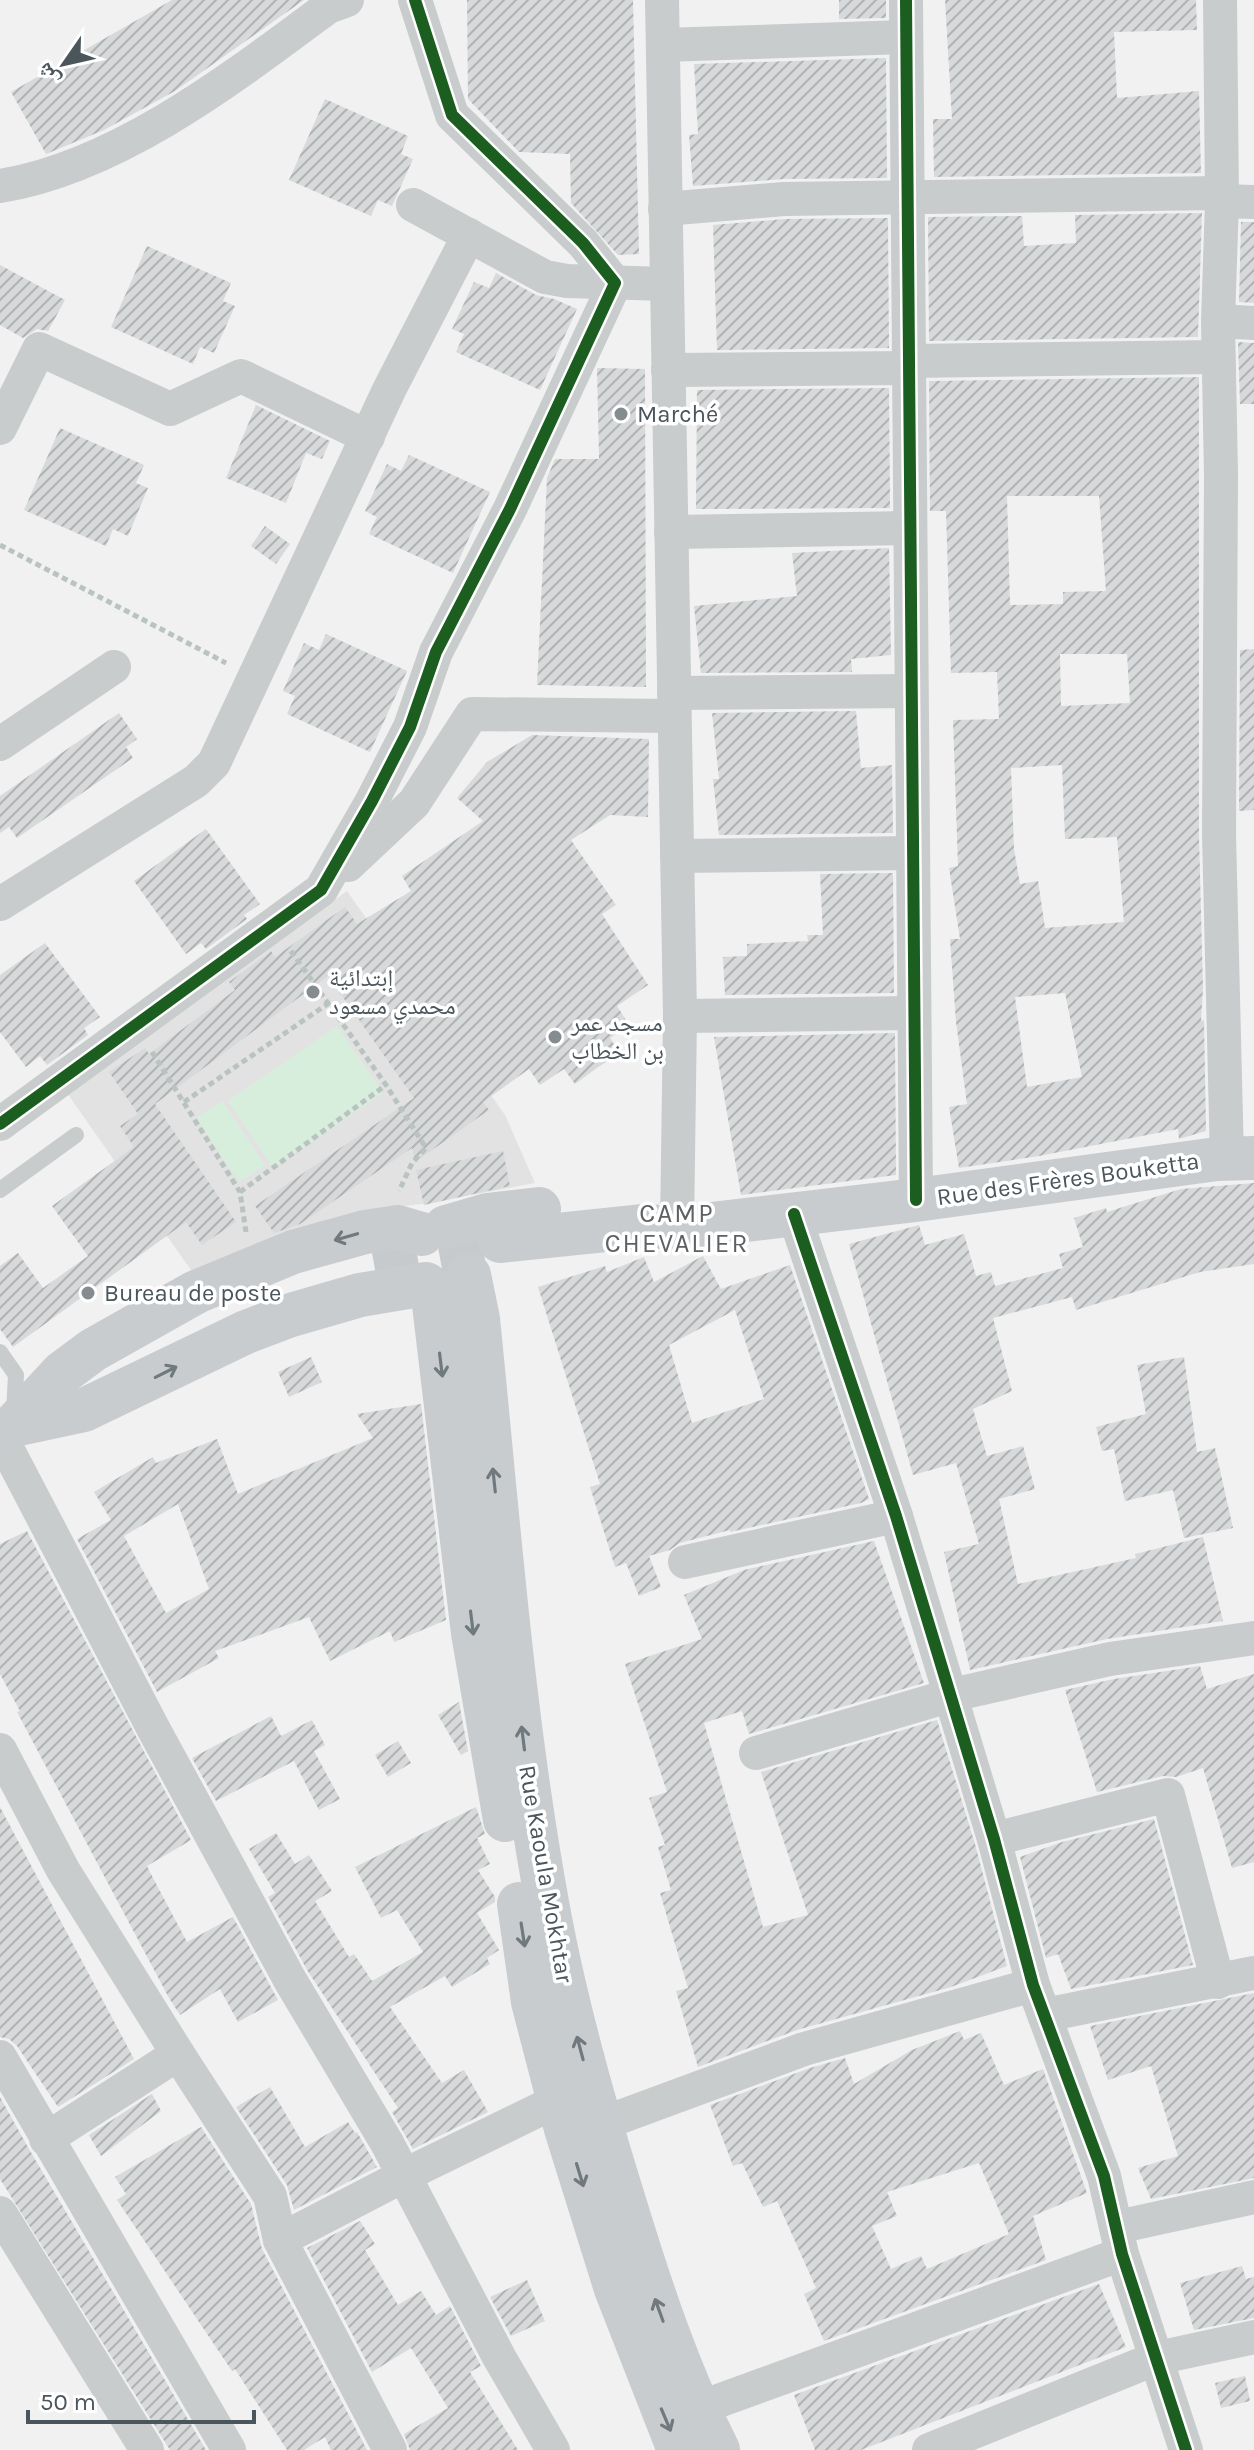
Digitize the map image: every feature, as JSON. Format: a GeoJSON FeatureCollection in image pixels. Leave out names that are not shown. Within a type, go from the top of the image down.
{"type":"FeatureCollection","features":[{"type":"Feature","properties":{"kind":"main road","name":"Rue des Frères Bouketta"},"geometry":{"type":"LineString","coordinates":[[4,1424],[84,1410],[246,1332],[291,1315],[360,1295],[644,1226],[677,1228],[1240,1158]]}},
{"type":"Feature","properties":{"kind":"main road"},"geometry":{"type":"LineString","coordinates":[[4,1424],[213,1315],[406,1238],[487,1215],[634,1197],[677,1228]]}},
{"type":"Feature","properties":{"kind":"main road"},"geometry":{"type":"LineString","coordinates":[[4,1424],[93,1350],[168,1306],[293,1252],[406,1238],[466,1237],[472,1246],[460,1271]]}},
{"type":"Feature","properties":{"kind":"main road","name":"Rue Kaoula Mokhtar"},"geometry":{"type":"LineString","coordinates":[[460,1271],[473,1633],[533,2002],[616,2289],[679,2450]]}},
{"type":"Feature","properties":{"kind":"main road","name":"Rue Kaoula Mokhtar"},"geometry":{"type":"LineString","coordinates":[[460,1271],[478,1319],[509,1633],[542,1873],[567,1996],[601,2124],[654,2294],[679,2364],[718,2450]]}},
{"type":"Feature","properties":{"kind":"street"},"geometry":{"type":"LineString","coordinates":[[0,186],[29,180],[75,164],[172,116],[228,81],[328,7],[347,0]]}},
{"type":"Feature","properties":{"kind":"street"},"geometry":{"type":"LineString","coordinates":[[415,0],[452,115],[583,243],[615,283]]}},
{"type":"Feature","properties":{"kind":"street"},"geometry":{"type":"LineString","coordinates":[[662,0],[680,1016],[677,1228]]}},
{"type":"Feature","properties":{"kind":"street"},"geometry":{"type":"LineString","coordinates":[[906,0],[916,1200]]}},
{"type":"Feature","properties":{"kind":"street"},"geometry":{"type":"LineString","coordinates":[[1220,0],[1233,199],[1218,321],[1221,475],[1219,835],[1238,974],[1240,1158]]}},
{"type":"Feature","properties":{"kind":"street"},"geometry":{"type":"LineString","coordinates":[[663,45],[905,37]]}},
{"type":"Feature","properties":{"kind":"street"},"geometry":{"type":"LineString","coordinates":[[665,209],[784,199],[1233,199]]}},
{"type":"Feature","properties":{"kind":"street"},"geometry":{"type":"LineString","coordinates":[[413,205],[545,277],[567,281],[667,284]]}},
{"type":"Feature","properties":{"kind":"street"},"geometry":{"type":"LineString","coordinates":[[0,904],[205,773],[220,754],[368,437],[469,235]]}},
{"type":"Feature","properties":{"kind":"street"},"geometry":{"type":"LineString","coordinates":[[321,890],[410,727],[436,652],[510,509],[615,283]]}},
{"type":"Feature","properties":{"kind":"street"},"geometry":{"type":"LineString","coordinates":[[1218,321],[1254,323]]}},
{"type":"Feature","properties":{"kind":"street"},"geometry":{"type":"LineString","coordinates":[[0,428],[39,349],[170,409],[241,376],[368,437]]}},
{"type":"Feature","properties":{"kind":"street"},"geometry":{"type":"LineString","coordinates":[[668,370],[1218,357]]}},
{"type":"Feature","properties":{"kind":"street"},"geometry":{"type":"LineString","coordinates":[[671,532],[910,528]]}},
{"type":"Feature","properties":{"kind":"street"},"geometry":{"type":"LineString","coordinates":[[0,744],[114,667]]}},
{"type":"Feature","properties":{"kind":"street"},"geometry":{"type":"LineString","coordinates":[[0,1124],[321,890],[414,803],[472,714],[911,691]]}},
{"type":"Feature","properties":{"kind":"street"},"geometry":{"type":"LineString","coordinates":[[677,856],[913,853]]}},
{"type":"Feature","properties":{"kind":"street"},"geometry":{"type":"LineString","coordinates":[[680,1016],[914,1013]]}},
{"type":"Feature","properties":{"kind":"street"},"geometry":{"type":"LineString","coordinates":[[794,1214],[896,1516],[952,1695],[1039,2000],[1104,2176],[1120,2241],[1186,2450]]}},
{"type":"Feature","properties":{"kind":"street"},"geometry":{"type":"LineString","coordinates":[[4,1424],[153,1728],[290,1980],[405,2175],[499,2357],[553,2450]]}},
{"type":"Feature","properties":{"kind":"street"},"geometry":{"type":"LineString","coordinates":[[685,1562],[896,1516]]}},
{"type":"Feature","properties":{"kind":"street"},"geometry":{"type":"LineString","coordinates":[[756,1753],[952,1695],[1110,1659],[1254,1638]]}},
{"type":"Feature","properties":{"kind":"street"},"geometry":{"type":"LineString","coordinates":[[0,1750],[63,1870],[270,2196],[280,2240],[390,2450]]}},
{"type":"Feature","properties":{"kind":"street"},"geometry":{"type":"LineString","coordinates":[[994,1839],[1168,1795],[1218,1982]]}},
{"type":"Feature","properties":{"kind":"street"},"geometry":{"type":"LineString","coordinates":[[601,2124],[804,2049],[1039,2000],[1218,1982],[1254,1973]]}},
{"type":"Feature","properties":{"kind":"street"},"geometry":{"type":"LineString","coordinates":[[46,2139],[178,2054]]}},
{"type":"Feature","properties":{"kind":"street"},"geometry":{"type":"LineString","coordinates":[[0,2057],[229,2450]]}},
{"type":"Feature","properties":{"kind":"street"},"geometry":{"type":"LineString","coordinates":[[280,2240],[559,2100]]}},
{"type":"Feature","properties":{"kind":"street"},"geometry":{"type":"LineString","coordinates":[[699,2408],[1120,2241],[1254,2197]]}},
{"type":"Feature","properties":{"kind":"street"},"geometry":{"type":"LineString","coordinates":[[0,2213],[147,2450]]}},
{"type":"Feature","properties":{"kind":"street"},"geometry":{"type":"LineString","coordinates":[[929,2450],[1157,2358],[1254,2337]]}},
{"type":"Feature","properties":{"kind":"lane"},"geometry":{"type":"LineString","coordinates":[[0,1190],[76,1135]]}},
{"type":"Feature","properties":{"kind":"lane"},"geometry":{"type":"LineString","coordinates":[[0,1352],[16,1375],[4,1424]]}},
{"type":"Feature","properties":{"kind":"path"},"geometry":{"type":"LineString","coordinates":[[0,545],[255,678]]}},
{"type":"Feature","properties":{"kind":"path"},"geometry":{"type":"LineString","coordinates":[[273,926],[386,1085],[426,1148],[412,1163],[406,1238]]}},
{"type":"Feature","properties":{"kind":"path"},"geometry":{"type":"LineString","coordinates":[[184,1102],[329,1003]]}},
{"type":"Feature","properties":{"kind":"path"},"geometry":{"type":"LineString","coordinates":[[136,1026],[240,1192],[250,1269]]}},
{"type":"Feature","properties":{"kind":"path"},"geometry":{"type":"LineString","coordinates":[[240,1192],[386,1085]]}},
{"type":"Feature","properties":{"kind":"shaded area","name":"إبتدائية محمدي مسعود"},"geometry":{"type":"Polygon","coordinates":[[[347,891],[505,1115],[535,1183],[379,1209],[193,1273],[67,1093],[347,891]]]}},
{"type":"Feature","properties":{"kind":"green space"},"geometry":{"type":"Polygon","coordinates":[[[337,1026],[383,1093],[273,1168],[228,1101],[337,1026]]]}},
{"type":"Feature","properties":{"kind":"green space"},"geometry":{"type":"Polygon","coordinates":[[[222,1101],[265,1165],[239,1182],[196,1118],[222,1101]]]}},
{"type":"Feature","properties":{"kind":"building"},"geometry":{"type":"Polygon","coordinates":[[[172,0],[304,0],[175,91],[104,130],[46,154],[11,92],[172,0]]]}},
{"type":"Feature","properties":{"kind":"building"},"geometry":{"type":"Polygon","coordinates":[[[467,0],[633,0],[639,254],[618,255],[571,203],[570,154],[519,152],[468,99],[467,0]]]}},
{"type":"Feature","properties":{"kind":"building"},"geometry":{"type":"Polygon","coordinates":[[[839,0],[886,0],[886,18],[839,19],[839,0]]]}},
{"type":"Feature","properties":{"kind":"building"},"geometry":{"type":"Polygon","coordinates":[[[945,0],[1196,0],[1197,30],[1114,32],[1117,98],[1199,91],[1201,173],[934,177],[933,119],[952,119],[945,0]]]}},
{"type":"Feature","properties":{"kind":"building"},"geometry":{"type":"Polygon","coordinates":[[[886,58],[887,178],[784,179],[693,186],[689,135],[698,134],[694,64],[886,58]]]}},
{"type":"Feature","properties":{"kind":"building"},"geometry":{"type":"Polygon","coordinates":[[[325,99],[408,136],[401,154],[413,159],[392,206],[378,200],[371,216],[289,180],[325,99]]]}},
{"type":"Feature","properties":{"kind":"building"},"geometry":{"type":"Polygon","coordinates":[[[1202,213],[1198,337],[929,341],[928,217],[1022,216],[1024,246],[1076,243],[1075,215],[1202,213]]]}},
{"type":"Feature","properties":{"kind":"building"},"geometry":{"type":"Polygon","coordinates":[[[888,218],[889,348],[717,350],[713,225],[785,219],[888,218]]]}},
{"type":"Feature","properties":{"kind":"building"},"geometry":{"type":"Polygon","coordinates":[[[1241,222],[1254,222],[1254,303],[1239,302],[1241,222]]]}},
{"type":"Feature","properties":{"kind":"building"},"geometry":{"type":"Polygon","coordinates":[[[147,246],[231,283],[223,301],[235,306],[214,353],[200,347],[193,364],[111,327],[147,246]]]}},
{"type":"Feature","properties":{"kind":"building"},"geometry":{"type":"Polygon","coordinates":[[[0,265],[65,300],[48,331],[37,329],[23,338],[0,325],[0,265]]]}},
{"type":"Feature","properties":{"kind":"building"},"geometry":{"type":"Polygon","coordinates":[[[496,273],[536,295],[577,309],[540,390],[456,352],[464,334],[452,329],[474,282],[489,288],[496,273]]]}},
{"type":"Feature","properties":{"kind":"building"},"geometry":{"type":"Polygon","coordinates":[[[1238,342],[1254,343],[1254,404],[1240,404],[1238,342]]]}},
{"type":"Feature","properties":{"kind":"building"},"geometry":{"type":"Polygon","coordinates":[[[597,368],[645,369],[646,687],[537,685],[547,478],[555,459],[599,459],[597,368]]]}},
{"type":"Feature","properties":{"kind":"building"},"geometry":{"type":"Polygon","coordinates":[[[1199,377],[1199,836],[1206,1131],[1179,1139],[1178,1129],[959,1168],[949,1107],[967,1104],[956,1022],[950,939],[960,939],[949,868],[958,866],[953,720],[999,719],[997,672],[951,673],[946,511],[930,511],[929,381],[1199,377]],[[1007,496],[1010,605],[1063,604],[1063,592],[1106,591],[1099,496],[1007,496]],[[1060,654],[1061,706],[1130,703],[1127,654],[1060,654]],[[1062,765],[1011,768],[1014,849],[1020,884],[1038,881],[1045,928],[1124,922],[1117,837],[1065,839],[1062,765]],[[1065,993],[1015,997],[1027,1087],[1082,1077],[1065,993]]]}},
{"type":"Feature","properties":{"kind":"building"},"geometry":{"type":"Polygon","coordinates":[[[889,388],[890,508],[696,509],[697,390],[889,388]]]}},
{"type":"Feature","properties":{"kind":"building"},"geometry":{"type":"Polygon","coordinates":[[[256,405],[330,441],[322,459],[306,453],[286,503],[226,478],[256,405]]]}},
{"type":"Feature","properties":{"kind":"building"},"geometry":{"type":"Polygon","coordinates":[[[60,428],[144,465],[136,483],[148,488],[128,536],[113,529],[106,546],[24,510],[60,428]]]}},
{"type":"Feature","properties":{"kind":"building"},"geometry":{"type":"Polygon","coordinates":[[[409,455],[490,492],[453,573],[369,534],[377,517],[365,511],[387,464],[401,471],[409,455]]]}},
{"type":"Feature","properties":{"kind":"building"},"geometry":{"type":"Polygon","coordinates":[[[265,526],[290,544],[276,564],[251,546],[265,526]]]}},
{"type":"Feature","properties":{"kind":"building"},"geometry":{"type":"Polygon","coordinates":[[[889,548],[891,655],[851,659],[852,672],[701,673],[694,606],[797,596],[792,553],[889,548]]]}},
{"type":"Feature","properties":{"kind":"building"},"geometry":{"type":"Polygon","coordinates":[[[326,634],[407,671],[370,752],[287,714],[295,696],[283,691],[304,643],[319,650],[326,634]]]}},
{"type":"Feature","properties":{"kind":"building"},"geometry":{"type":"Polygon","coordinates":[[[1254,649],[1254,810],[1239,811],[1240,650],[1254,649]]]}},
{"type":"Feature","properties":{"kind":"building"},"geometry":{"type":"Polygon","coordinates":[[[856,711],[861,768],[892,765],[893,833],[719,835],[713,779],[719,779],[712,713],[856,711]]]}},
{"type":"Feature","properties":{"kind":"building"},"geometry":{"type":"Polygon","coordinates":[[[119,713],[137,739],[126,747],[133,758],[17,838],[9,827],[0,833],[0,796],[119,713]]]}},
{"type":"Feature","properties":{"kind":"building"},"geometry":{"type":"Polygon","coordinates":[[[532,735],[649,739],[648,817],[610,815],[571,840],[616,905],[602,914],[648,985],[617,1006],[629,1025],[610,1038],[619,1052],[575,1084],[564,1069],[540,1085],[529,1069],[483,1102],[489,1110],[415,1162],[412,1148],[300,1224],[274,1233],[255,1206],[414,1098],[328,976],[155,1104],[236,1222],[202,1245],[186,1222],[13,1347],[0,1329],[0,1266],[18,1253],[43,1288],[88,1256],[52,1206],[134,1147],[120,1126],[138,1114],[109,1072],[145,1048],[149,1054],[235,990],[229,982],[271,951],[275,957],[345,907],[357,924],[411,891],[402,876],[483,821],[457,798],[487,762],[532,735]]]}},
{"type":"Feature","properties":{"kind":"building"},"geometry":{"type":"Polygon","coordinates":[[[206,829],[260,904],[244,915],[247,919],[206,949],[201,943],[186,954],[134,881],[206,829]]]}},
{"type":"Feature","properties":{"kind":"building"},"geometry":{"type":"Polygon","coordinates":[[[893,873],[894,993],[725,995],[723,957],[747,956],[747,944],[808,941],[807,935],[823,935],[820,874],[893,873]]]}},
{"type":"Feature","properties":{"kind":"building"},"geometry":{"type":"Polygon","coordinates":[[[45,943],[100,1017],[84,1028],[88,1035],[47,1065],[40,1056],[26,1067],[0,1032],[0,975],[45,943]]]}},
{"type":"Feature","properties":{"kind":"building"},"geometry":{"type":"Polygon","coordinates":[[[895,1033],[896,1175],[741,1195],[714,1037],[895,1033]]]}},
{"type":"Feature","properties":{"kind":"building"},"geometry":{"type":"Polygon","coordinates":[[[503,1151],[510,1186],[424,1205],[416,1170],[503,1151]]]}},
{"type":"Feature","properties":{"kind":"building"},"geometry":{"type":"Polygon","coordinates":[[[1254,1183],[1254,1264],[1200,1272],[1076,1310],[1072,1297],[993,1318],[1012,1391],[973,1409],[987,1456],[1023,1446],[1035,1489],[999,1499],[1018,1584],[1136,1558],[1135,1554],[1203,1537],[1223,1621],[1107,1639],[970,1670],[944,1552],[979,1544],[956,1463],[913,1475],[849,1244],[919,1225],[925,1245],[964,1234],[976,1276],[991,1272],[995,1286],[1063,1268],[1059,1254],[1083,1247],[1074,1218],[1106,1208],[1107,1212],[1181,1189],[1254,1183]]]}},
{"type":"Feature","properties":{"kind":"building"},"geometry":{"type":"Polygon","coordinates":[[[703,1256],[721,1289],[790,1265],[869,1499],[730,1530],[680,1543],[670,1550],[649,1556],[661,1587],[639,1596],[626,1563],[615,1567],[590,1487],[600,1484],[538,1287],[605,1266],[607,1272],[644,1257],[654,1282],[703,1256]],[[735,1310],[669,1345],[692,1423],[764,1399],[735,1310]]]}},
{"type":"Feature","properties":{"kind":"building"},"geometry":{"type":"Polygon","coordinates":[[[311,1357],[322,1382],[289,1397],[278,1372],[311,1357]]]}},
{"type":"Feature","properties":{"kind":"building"},"geometry":{"type":"Polygon","coordinates":[[[1184,1357],[1197,1452],[1215,1448],[1233,1528],[1184,1538],[1173,1490],[1125,1501],[1114,1449],[1102,1451],[1096,1427],[1146,1414],[1137,1365],[1184,1357]]]}},
{"type":"Feature","properties":{"kind":"building"},"geometry":{"type":"Polygon","coordinates":[[[421,1404],[446,1620],[394,1642],[390,1631],[330,1661],[309,1617],[215,1651],[219,1658],[157,1692],[77,1539],[111,1520],[94,1492],[153,1457],[156,1463],[217,1439],[238,1494],[373,1438],[357,1414],[421,1404]],[[178,1504],[124,1536],[166,1613],[209,1589],[178,1504]]]}},
{"type":"Feature","properties":{"kind":"building"},"geometry":{"type":"Polygon","coordinates":[[[27,1531],[191,1840],[147,1866],[187,1942],[233,1917],[278,2000],[238,2022],[220,1989],[180,2015],[17,1712],[20,1711],[0,1674],[0,1544],[27,1531]]]}},
{"type":"Feature","properties":{"kind":"building"},"geometry":{"type":"Polygon","coordinates":[[[874,1541],[924,1683],[749,1734],[742,1711],[704,1723],[763,1927],[808,1915],[761,1772],[937,1720],[975,1844],[1007,1966],[951,1987],[797,2030],[698,2067],[676,1991],[688,1988],[660,1893],[671,1890],[658,1847],[665,1845],[649,1798],[667,1792],[625,1664],[702,1639],[684,1595],[744,1570],[874,1541]]]}},
{"type":"Feature","properties":{"kind":"building"},"geometry":{"type":"Polygon","coordinates":[[[1200,1666],[1207,1689],[1254,1674],[1254,1862],[1232,1868],[1203,1768],[1176,1777],[1163,1776],[1097,1792],[1065,1690],[1200,1666]]]}},
{"type":"Feature","properties":{"kind":"building"},"geometry":{"type":"Polygon","coordinates":[[[459,1702],[468,1751],[461,1755],[438,1715],[459,1702]]]}},
{"type":"Feature","properties":{"kind":"building"},"geometry":{"type":"Polygon","coordinates":[[[271,1716],[281,1736],[312,1720],[325,1745],[314,1751],[340,1799],[319,1810],[294,1761],[216,1801],[192,1758],[271,1716]]]}},
{"type":"Feature","properties":{"kind":"building"},"geometry":{"type":"Polygon","coordinates":[[[398,1741],[411,1763],[388,1777],[375,1755],[398,1741]]]}},
{"type":"Feature","properties":{"kind":"building"},"geometry":{"type":"Polygon","coordinates":[[[0,1807],[134,2059],[58,2107],[17,2046],[9,2039],[0,2037],[0,1807]]]}},
{"type":"Feature","properties":{"kind":"building"},"geometry":{"type":"Polygon","coordinates":[[[476,1807],[485,1834],[477,1838],[490,1864],[478,1870],[495,1897],[495,1902],[477,1913],[499,1950],[487,1958],[490,1964],[452,1987],[445,1976],[390,2007],[442,2083],[464,2070],[488,2112],[413,2149],[392,2112],[398,2108],[307,1970],[268,1897],[275,1893],[249,1849],[276,1833],[295,1864],[309,1855],[332,1891],[315,1901],[349,1957],[354,1954],[372,1981],[423,1952],[397,1910],[381,1918],[355,1867],[476,1807]]]}},
{"type":"Feature","properties":{"kind":"building"},"geometry":{"type":"Polygon","coordinates":[[[1154,1819],[1193,1965],[1071,1989],[1058,1954],[1046,1958],[1020,1857],[1062,1842],[1154,1819]]]}},
{"type":"Feature","properties":{"kind":"building"},"geometry":{"type":"Polygon","coordinates":[[[1254,1993],[1254,2178],[1151,2199],[1138,2168],[1178,2156],[1151,2066],[1108,2080],[1090,2026],[1254,1993]]]}},
{"type":"Feature","properties":{"kind":"building"},"geometry":{"type":"Polygon","coordinates":[[[960,2031],[964,2040],[981,2033],[1004,2085],[1043,2069],[1087,2193],[1033,2216],[1046,2260],[824,2341],[804,2294],[816,2288],[777,2201],[763,2207],[742,2163],[733,2166],[710,2105],[845,2058],[854,2084],[912,2050],[960,2031]],[[979,2163],[887,2192],[897,2216],[872,2226],[891,2269],[921,2256],[927,2269],[1009,2234],[979,2163]]]}},
{"type":"Feature","properties":{"kind":"building"},"geometry":{"type":"Polygon","coordinates":[[[270,2087],[305,2147],[348,2122],[377,2167],[294,2210],[287,2185],[236,2107],[270,2087]]]}},
{"type":"Feature","properties":{"kind":"building"},"geometry":{"type":"Polygon","coordinates":[[[152,2094],[161,2111],[101,2156],[89,2135],[152,2094]]]}},
{"type":"Feature","properties":{"kind":"building"},"geometry":{"type":"Polygon","coordinates":[[[0,2097],[206,2450],[170,2450],[0,2179],[0,2097]]]}},
{"type":"Feature","properties":{"kind":"building"},"geometry":{"type":"Polygon","coordinates":[[[201,2127],[251,2204],[262,2249],[367,2450],[331,2450],[325,2437],[304,2450],[287,2450],[235,2369],[232,2371],[117,2200],[126,2194],[115,2177],[201,2127]]]}},
{"type":"Feature","properties":{"kind":"building"},"geometry":{"type":"Polygon","coordinates":[[[360,2221],[375,2244],[365,2250],[398,2305],[421,2291],[436,2315],[450,2306],[481,2366],[470,2372],[518,2450],[410,2450],[404,2434],[448,2408],[411,2348],[372,2372],[307,2248],[360,2221]]]}},
{"type":"Feature","properties":{"kind":"building"},"geometry":{"type":"Polygon","coordinates":[[[1242,2266],[1246,2279],[1254,2277],[1254,2318],[1194,2330],[1180,2283],[1242,2266]]]}},
{"type":"Feature","properties":{"kind":"building"},"geometry":{"type":"Polygon","coordinates":[[[527,2280],[545,2321],[511,2336],[490,2297],[527,2280]]]}},
{"type":"Feature","properties":{"kind":"building"},"geometry":{"type":"Polygon","coordinates":[[[1099,2284],[1126,2347],[861,2450],[815,2450],[794,2395],[1099,2284]]]}},
{"type":"Feature","properties":{"kind":"building"},"geometry":{"type":"Polygon","coordinates":[[[1245,2376],[1250,2401],[1221,2408],[1215,2383],[1245,2376]]]}},
{"type":"Feature","properties":{"kind":"tunnel"},"geometry":{"type":"LineString","coordinates":[[374,1264],[500,1241]]}},
{"type":"Feature","properties":{"kind":"cycle path"},"geometry":{"type":"LineString","coordinates":[[0,1124],[321,890],[410,727],[436,652],[510,509],[615,283],[583,243],[452,115],[415,0]]}},
{"type":"Feature","properties":{"kind":"cycle path"},"geometry":{"type":"LineString","coordinates":[[906,0],[916,1200]]}},
{"type":"Feature","properties":{"kind":"cycle path"},"geometry":{"type":"LineString","coordinates":[[794,1214],[896,1516],[994,1839],[1033,1985],[1104,2176],[1122,2254],[1186,2450]]}},
{"type":"Feature","properties":{"kind":"place","name":"Marché"},"geometry":{"type":"Point","coordinates":[621,414]}},
{"type":"Feature","properties":{"kind":"place","name":"إبتدائية محمدي مسعود"},"geometry":{"type":"Point","coordinates":[313,992]}},
{"type":"Feature","properties":{"kind":"place","name":"مسجد عمر بن الخطاب"},"geometry":{"type":"Point","coordinates":[555,1037]}},
{"type":"Feature","properties":{"kind":"place","name":"Bureau de poste"},"geometry":{"type":"Point","coordinates":[88,1293]}},
{"type":"Feature","properties":{"kind":"district","name":"CAMP CHEVALIER"},"geometry":{"type":"Point","coordinates":[677,1228]}}]}
